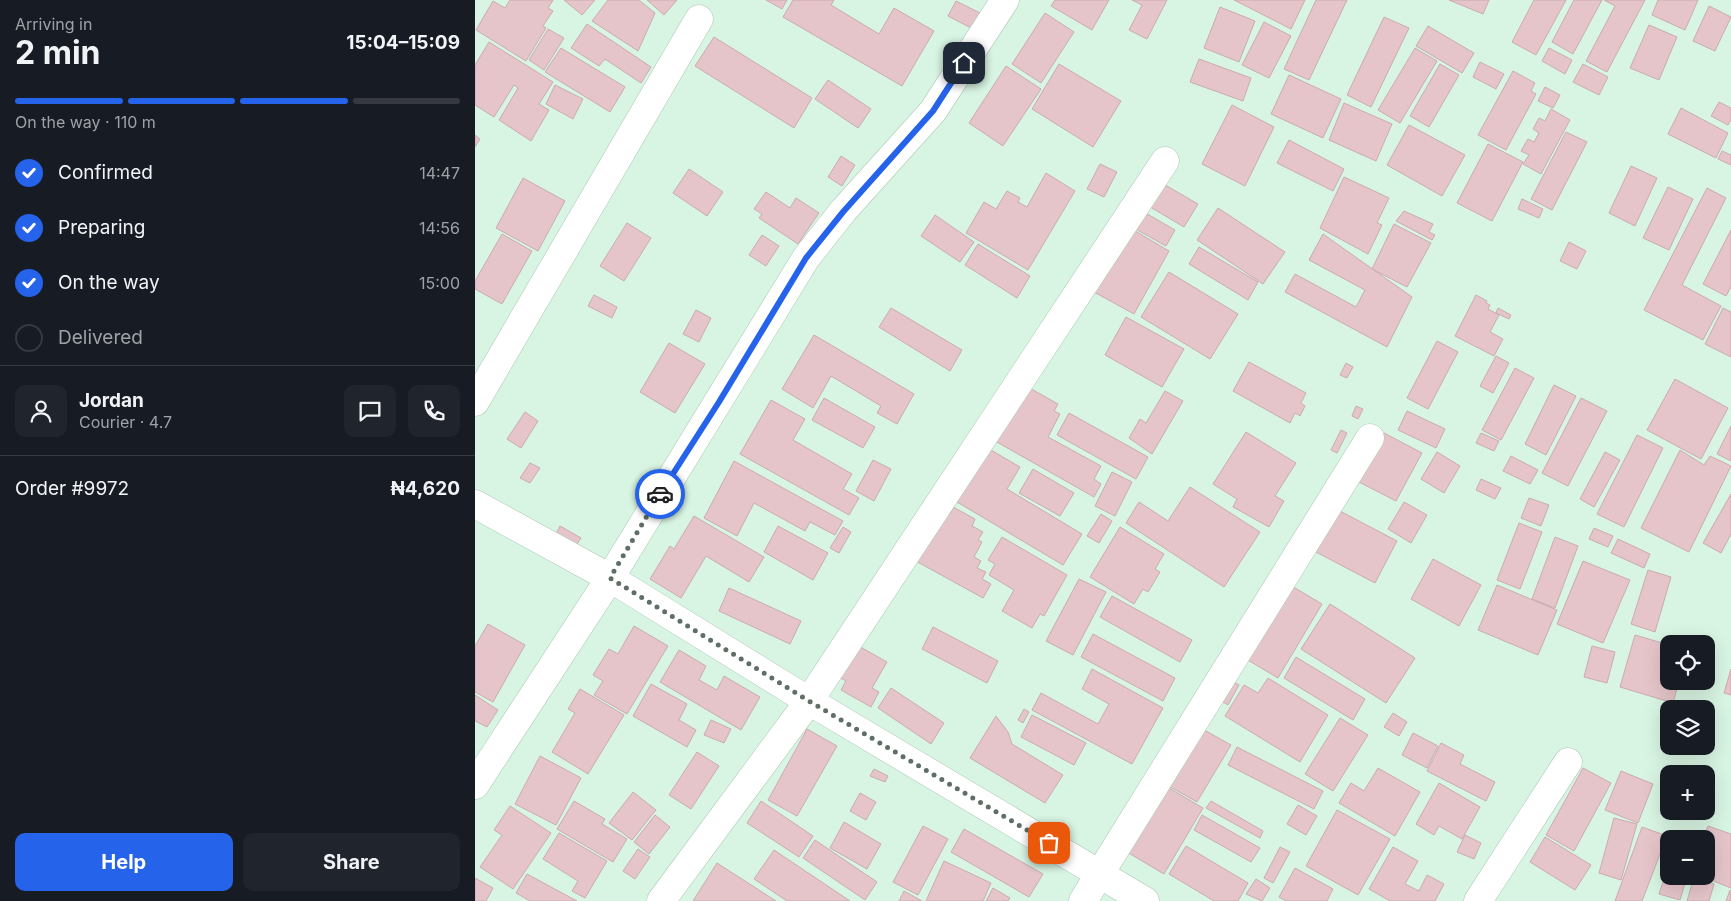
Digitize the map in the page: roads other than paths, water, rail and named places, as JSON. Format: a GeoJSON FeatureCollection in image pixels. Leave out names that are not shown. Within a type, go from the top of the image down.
{"type":"FeatureCollection","features":[{"type":"Feature","properties":{"kind":"street"},"geometry":{"type":"LineString","coordinates":[[475,785],[610,578],[806,258],[843,212],[933,111],[1005,0]]}},
{"type":"Feature","properties":{"kind":"street"},"geometry":{"type":"LineString","coordinates":[[475,402],[699,19]]}},
{"type":"Feature","properties":{"kind":"street"},"geometry":{"type":"LineString","coordinates":[[661,901],[809,701],[1165,161]]}},
{"type":"Feature","properties":{"kind":"street"},"geometry":{"type":"LineString","coordinates":[[1083,901],[1370,438]]}},
{"type":"Feature","properties":{"kind":"street"},"geometry":{"type":"LineString","coordinates":[[475,504],[610,578],[809,701],[1145,901]]}},
{"type":"Feature","properties":{"kind":"street"},"geometry":{"type":"LineString","coordinates":[[1478,901],[1567,762]]}}]}
